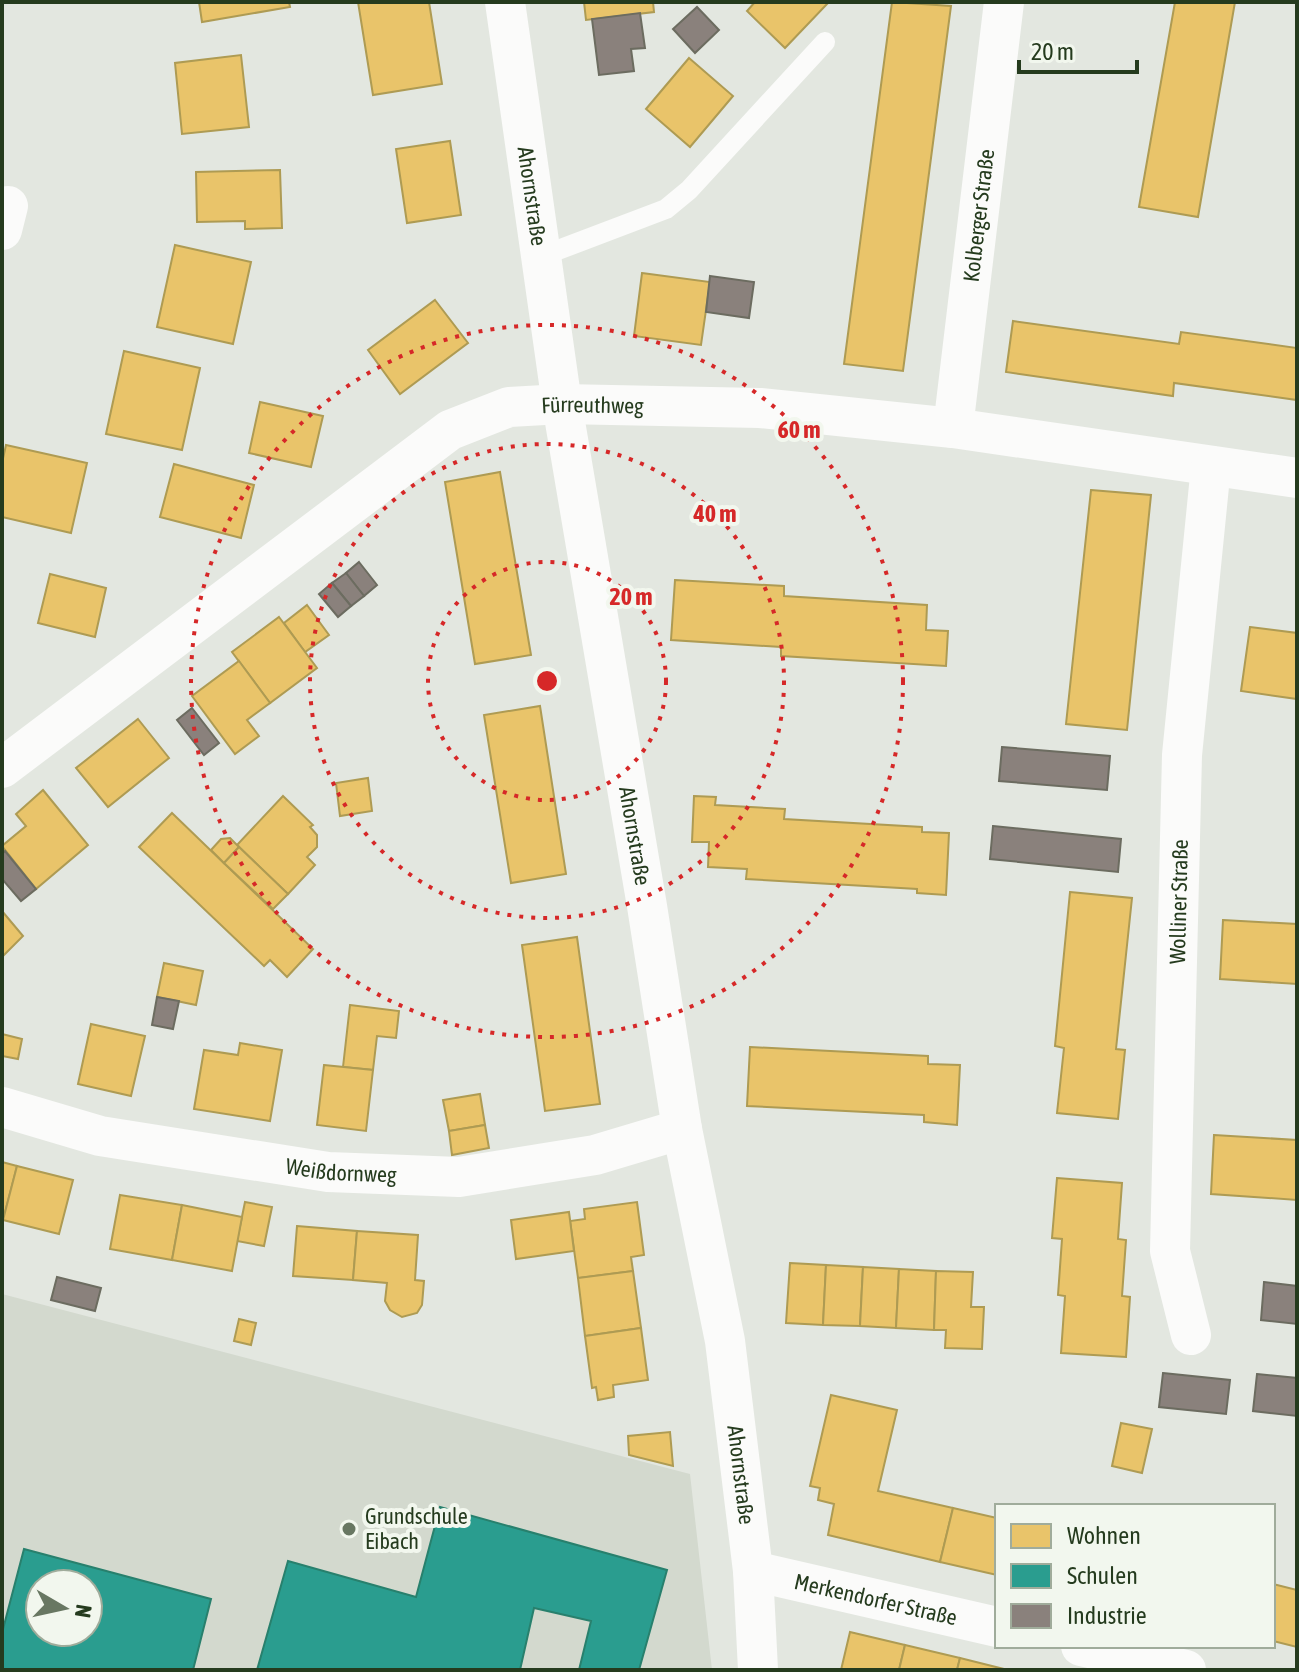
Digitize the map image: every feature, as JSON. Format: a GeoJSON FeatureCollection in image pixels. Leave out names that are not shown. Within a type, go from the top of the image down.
{"type":"FeatureCollection","features":[{"type":"Feature","properties":{"kind":"street","name":"Ahornstraße"},"geometry":{"type":"LineString","coordinates":[[505,2],[562,404],[682,1129],[725,1341],[753,1571],[758,1670]]}},
{"type":"Feature","properties":{"kind":"street","name":"Kolberger Straße"},"geometry":{"type":"LineString","coordinates":[[953,428],[1004,2]]}},
{"type":"Feature","properties":{"kind":"street","name":"Fürreuthweg"},"geometry":{"type":"LineString","coordinates":[[2,768],[450,430],[509,407],[562,404],[760,408],[953,428],[1297,478]]}},
{"type":"Feature","properties":{"kind":"street","name":"Wolliner Straße"},"geometry":{"type":"LineString","coordinates":[[1191,1335],[1170,1251],[1170,1235],[1182,755],[1211,466]]}},
{"type":"Feature","properties":{"kind":"street","name":"Weißdornweg"},"geometry":{"type":"LineString","coordinates":[[2,1107],[100,1136],[313,1170],[459,1177],[595,1155],[682,1129]]}},
{"type":"Feature","properties":{"kind":"street","name":"Merkendorfer Straße"},"geometry":{"type":"LineString","coordinates":[[753,1571],[995,1627]]}},
{"type":"Feature","properties":{"kind":"street"},"geometry":{"type":"LineString","coordinates":[[1090,1648],[1186,1670]]}},
{"type":"Feature","properties":{"kind":"lane"},"geometry":{"type":"LineString","coordinates":[[542,256],[666,209],[689,190],[825,42]]}},
{"type":"Feature","properties":{"kind":"shaded area","name":"Grundschule Eibach"},"geometry":{"type":"Polygon","coordinates":[[[2,1294],[690,1474],[712,1670],[2,1670],[2,1294]]]}},
{"type":"Feature","properties":{"kind":"building: Wohnen"},"geometry":{"type":"Polygon","coordinates":[[[199,2],[289,2],[290,7],[202,22],[199,2]]]}},
{"type":"Feature","properties":{"kind":"building: Wohnen"},"geometry":{"type":"Polygon","coordinates":[[[358,2],[429,2],[442,84],[373,95],[358,2]]]}},
{"type":"Feature","properties":{"kind":"building: Wohnen"},"geometry":{"type":"Polygon","coordinates":[[[584,2],[653,2],[654,12],[586,20],[584,2]]]}},
{"type":"Feature","properties":{"kind":"building: Wohnen"},"geometry":{"type":"Polygon","coordinates":[[[755,2],[828,3],[785,48],[747,11],[755,2]]]}},
{"type":"Feature","properties":{"kind":"building: Wohnen"},"geometry":{"type":"Polygon","coordinates":[[[892,2],[951,6],[903,371],[844,364],[892,2]]]}},
{"type":"Feature","properties":{"kind":"building: Wohnen"},"geometry":{"type":"Polygon","coordinates":[[[1175,2],[1235,2],[1198,217],[1139,207],[1175,2]]]}},
{"type":"Feature","properties":{"kind":"building: Wohnen"},"geometry":{"type":"Polygon","coordinates":[[[241,55],[249,127],[182,134],[175,63],[241,55]]]}},
{"type":"Feature","properties":{"kind":"building: Wohnen"},"geometry":{"type":"Polygon","coordinates":[[[689,58],[733,96],[690,147],[646,109],[689,58]]]}},
{"type":"Feature","properties":{"kind":"building: Wohnen"},"geometry":{"type":"Polygon","coordinates":[[[450,141],[461,215],[407,223],[396,149],[450,141]]]}},
{"type":"Feature","properties":{"kind":"building: Wohnen"},"geometry":{"type":"Polygon","coordinates":[[[280,170],[282,228],[245,229],[245,221],[197,222],[196,172],[280,170]]]}},
{"type":"Feature","properties":{"kind":"building: Wohnen"},"geometry":{"type":"Polygon","coordinates":[[[175,245],[251,262],[233,344],[157,327],[175,245]]]}},
{"type":"Feature","properties":{"kind":"building: Wohnen"},"geometry":{"type":"Polygon","coordinates":[[[642,273],[710,282],[701,345],[634,336],[642,273]]]}},
{"type":"Feature","properties":{"kind":"building: Wohnen"},"geometry":{"type":"Polygon","coordinates":[[[435,300],[468,343],[400,394],[368,350],[435,300]]]}},
{"type":"Feature","properties":{"kind":"building: Wohnen"},"geometry":{"type":"Polygon","coordinates":[[[1013,321],[1179,344],[1181,332],[1297,348],[1297,400],[1174,383],[1173,396],[1006,372],[1013,321]]]}},
{"type":"Feature","properties":{"kind":"building: Wohnen"},"geometry":{"type":"Polygon","coordinates":[[[124,351],[200,368],[182,450],[106,434],[124,351]]]}},
{"type":"Feature","properties":{"kind":"building: Wohnen"},"geometry":{"type":"Polygon","coordinates":[[[260,402],[323,416],[311,467],[249,453],[260,402]]]}},
{"type":"Feature","properties":{"kind":"building: Wohnen"},"geometry":{"type":"Polygon","coordinates":[[[6,445],[87,463],[71,533],[2,517],[2,463],[6,445]]]}},
{"type":"Feature","properties":{"kind":"building: Wohnen"},"geometry":{"type":"Polygon","coordinates":[[[174,464],[254,485],[241,538],[160,517],[174,464]]]}},
{"type":"Feature","properties":{"kind":"building: Wohnen"},"geometry":{"type":"Polygon","coordinates":[[[500,472],[531,655],[475,664],[445,482],[500,472]]]}},
{"type":"Feature","properties":{"kind":"building: Wohnen"},"geometry":{"type":"Polygon","coordinates":[[[1091,490],[1151,495],[1127,730],[1066,724],[1091,490]]]}},
{"type":"Feature","properties":{"kind":"building: Wohnen"},"geometry":{"type":"Polygon","coordinates":[[[50,574],[106,588],[95,637],[38,623],[50,574]]]}},
{"type":"Feature","properties":{"kind":"building: Wohnen"},"geometry":{"type":"Polygon","coordinates":[[[675,580],[784,586],[784,596],[927,605],[926,630],[948,631],[946,666],[781,656],[781,647],[671,640],[675,580]]]}},
{"type":"Feature","properties":{"kind":"building: Wohnen"},"geometry":{"type":"Polygon","coordinates":[[[307,605],[329,635],[305,652],[284,623],[307,605]]]}},
{"type":"Feature","properties":{"kind":"building: Wohnen"},"geometry":{"type":"Polygon","coordinates":[[[279,617],[317,668],[270,703],[232,652],[279,617]]]}},
{"type":"Feature","properties":{"kind":"building: Wohnen"},"geometry":{"type":"Polygon","coordinates":[[[1250,627],[1297,633],[1297,699],[1241,691],[1250,627]]]}},
{"type":"Feature","properties":{"kind":"building: Wohnen"},"geometry":{"type":"Polygon","coordinates":[[[239,661],[270,703],[247,720],[259,736],[235,754],[192,696],[239,661]]]}},
{"type":"Feature","properties":{"kind":"building: Wohnen"},"geometry":{"type":"Polygon","coordinates":[[[540,706],[566,874],[511,883],[484,715],[540,706]]]}},
{"type":"Feature","properties":{"kind":"building: Wohnen"},"geometry":{"type":"Polygon","coordinates":[[[138,719],[169,758],[108,807],[76,768],[138,719]]]}},
{"type":"Feature","properties":{"kind":"building: Wohnen"},"geometry":{"type":"Polygon","coordinates":[[[368,778],[372,811],[340,816],[336,783],[368,778]]]}},
{"type":"Feature","properties":{"kind":"building: Wohnen"},"geometry":{"type":"Polygon","coordinates":[[[43,790],[88,845],[36,889],[2,846],[26,826],[16,814],[43,790]]]}},
{"type":"Feature","properties":{"kind":"building: Wohnen"},"geometry":{"type":"Polygon","coordinates":[[[283,796],[313,825],[310,827],[317,835],[317,847],[307,857],[315,865],[288,894],[237,845],[283,796]]]}},
{"type":"Feature","properties":{"kind":"building: Wohnen"},"geometry":{"type":"Polygon","coordinates":[[[694,796],[716,797],[715,805],[785,809],[784,819],[922,827],[922,832],[949,833],[946,895],[917,893],[917,889],[746,879],[747,869],[708,867],[709,842],[692,842],[694,796]]]}},
{"type":"Feature","properties":{"kind":"building: Wohnen"},"geometry":{"type":"Polygon","coordinates":[[[172,813],[313,949],[287,977],[270,960],[264,966],[139,847],[172,813]]]}},
{"type":"Feature","properties":{"kind":"building: Wohnen"},"geometry":{"type":"Polygon","coordinates":[[[230,838],[239,847],[224,863],[211,850],[221,839],[230,838]]]}},
{"type":"Feature","properties":{"kind":"building: Wohnen"},"geometry":{"type":"Polygon","coordinates":[[[239,847],[288,894],[273,909],[224,863],[239,847]]]}},
{"type":"Feature","properties":{"kind":"building: Wohnen"},"geometry":{"type":"Polygon","coordinates":[[[1070,892],[1132,898],[1116,1049],[1125,1050],[1118,1119],[1057,1113],[1064,1048],[1055,1046],[1070,892]]]}},
{"type":"Feature","properties":{"kind":"building: Wohnen"},"geometry":{"type":"Polygon","coordinates":[[[2,911],[23,936],[2,957],[2,911]]]}},
{"type":"Feature","properties":{"kind":"building: Wohnen"},"geometry":{"type":"Polygon","coordinates":[[[1223,920],[1297,924],[1297,984],[1220,979],[1223,920]]]}},
{"type":"Feature","properties":{"kind":"building: Wohnen"},"geometry":{"type":"Polygon","coordinates":[[[577,937],[600,1104],[545,1111],[522,945],[577,937]]]}},
{"type":"Feature","properties":{"kind":"building: Wohnen"},"geometry":{"type":"Polygon","coordinates":[[[164,963],[203,971],[196,1005],[157,997],[164,963]]]}},
{"type":"Feature","properties":{"kind":"building: Wohnen"},"geometry":{"type":"Polygon","coordinates":[[[350,1005],[399,1011],[396,1038],[377,1036],[373,1070],[343,1067],[350,1005]]]}},
{"type":"Feature","properties":{"kind":"building: Wohnen"},"geometry":{"type":"Polygon","coordinates":[[[91,1024],[145,1036],[131,1096],[78,1084],[91,1024]]]}},
{"type":"Feature","properties":{"kind":"building: Wohnen"},"geometry":{"type":"Polygon","coordinates":[[[2,1034],[22,1039],[18,1059],[2,1056],[2,1034]]]}},
{"type":"Feature","properties":{"kind":"building: Wohnen"},"geometry":{"type":"Polygon","coordinates":[[[240,1043],[282,1050],[270,1121],[194,1109],[204,1050],[238,1055],[240,1043]]]}},
{"type":"Feature","properties":{"kind":"building: Wohnen"},"geometry":{"type":"Polygon","coordinates":[[[750,1047],[928,1056],[928,1064],[960,1065],[957,1125],[924,1122],[924,1115],[747,1106],[750,1047]]]}},
{"type":"Feature","properties":{"kind":"building: Wohnen"},"geometry":{"type":"Polygon","coordinates":[[[324,1065],[373,1070],[366,1131],[317,1125],[324,1065]]]}},
{"type":"Feature","properties":{"kind":"building: Wohnen"},"geometry":{"type":"Polygon","coordinates":[[[480,1094],[485,1125],[449,1131],[443,1100],[480,1094]]]}},
{"type":"Feature","properties":{"kind":"building: Wohnen"},"geometry":{"type":"Polygon","coordinates":[[[485,1125],[489,1148],[452,1155],[449,1131],[485,1125]]]}},
{"type":"Feature","properties":{"kind":"building: Wohnen"},"geometry":{"type":"Polygon","coordinates":[[[1214,1135],[1297,1140],[1297,1200],[1211,1194],[1214,1135]]]}},
{"type":"Feature","properties":{"kind":"building: Wohnen"},"geometry":{"type":"Polygon","coordinates":[[[2,1162],[17,1166],[3,1220],[2,1220],[2,1162]]]}},
{"type":"Feature","properties":{"kind":"building: Wohnen"},"geometry":{"type":"Polygon","coordinates":[[[17,1166],[73,1180],[59,1234],[3,1220],[17,1166]]]}},
{"type":"Feature","properties":{"kind":"building: Wohnen"},"geometry":{"type":"Polygon","coordinates":[[[1057,1178],[1122,1183],[1118,1239],[1126,1240],[1122,1296],[1130,1297],[1126,1357],[1061,1353],[1065,1296],[1058,1295],[1062,1239],[1052,1238],[1057,1178]]]}},
{"type":"Feature","properties":{"kind":"building: Wohnen"},"geometry":{"type":"Polygon","coordinates":[[[120,1195],[182,1205],[172,1260],[110,1249],[120,1195]]]}},
{"type":"Feature","properties":{"kind":"building: Wohnen"},"geometry":{"type":"Polygon","coordinates":[[[245,1202],[272,1207],[264,1246],[237,1241],[245,1202]]]}},
{"type":"Feature","properties":{"kind":"building: Wohnen"},"geometry":{"type":"Polygon","coordinates":[[[637,1202],[644,1255],[631,1257],[633,1271],[578,1278],[570,1221],[585,1219],[584,1209],[637,1202]]]}},
{"type":"Feature","properties":{"kind":"building: Wohnen"},"geometry":{"type":"Polygon","coordinates":[[[182,1205],[242,1217],[232,1271],[172,1260],[182,1205]]]}},
{"type":"Feature","properties":{"kind":"building: Wohnen"},"geometry":{"type":"Polygon","coordinates":[[[569,1212],[574,1251],[516,1259],[511,1220],[569,1212]]]}},
{"type":"Feature","properties":{"kind":"building: Wohnen"},"geometry":{"type":"Polygon","coordinates":[[[297,1226],[357,1231],[353,1280],[293,1276],[297,1226]]]}},
{"type":"Feature","properties":{"kind":"building: Wohnen"},"geometry":{"type":"Polygon","coordinates":[[[357,1231],[418,1235],[415,1280],[424,1281],[422,1305],[417,1313],[402,1317],[390,1310],[385,1301],[387,1283],[353,1280],[357,1231]]]}},
{"type":"Feature","properties":{"kind":"building: Wohnen"},"geometry":{"type":"Polygon","coordinates":[[[790,1263],[826,1265],[823,1325],[786,1323],[790,1263]]]}},
{"type":"Feature","properties":{"kind":"building: Wohnen"},"geometry":{"type":"Polygon","coordinates":[[[826,1265],[863,1267],[860,1326],[823,1325],[826,1265]]]}},
{"type":"Feature","properties":{"kind":"building: Wohnen"},"geometry":{"type":"Polygon","coordinates":[[[863,1267],[899,1269],[896,1328],[860,1326],[863,1267]]]}},
{"type":"Feature","properties":{"kind":"building: Wohnen"},"geometry":{"type":"Polygon","coordinates":[[[899,1269],[936,1271],[934,1330],[896,1328],[899,1269]]]}},
{"type":"Feature","properties":{"kind":"building: Wohnen"},"geometry":{"type":"Polygon","coordinates":[[[633,1271],[641,1328],[585,1336],[578,1278],[633,1271]]]}},
{"type":"Feature","properties":{"kind":"building: Wohnen"},"geometry":{"type":"Polygon","coordinates":[[[936,1271],[973,1272],[971,1307],[984,1307],[982,1349],[945,1348],[946,1330],[934,1330],[936,1271]]]}},
{"type":"Feature","properties":{"kind":"building: Wohnen"},"geometry":{"type":"Polygon","coordinates":[[[239,1319],[256,1323],[251,1345],[234,1341],[239,1319]]]}},
{"type":"Feature","properties":{"kind":"building: Wohnen"},"geometry":{"type":"Polygon","coordinates":[[[641,1328],[648,1380],[613,1385],[614,1397],[598,1400],[596,1387],[592,1388],[585,1336],[641,1328]]]}},
{"type":"Feature","properties":{"kind":"building: Wohnen"},"geometry":{"type":"Polygon","coordinates":[[[831,1395],[897,1410],[878,1491],[953,1508],[940,1562],[828,1535],[834,1504],[818,1500],[820,1488],[810,1486],[831,1395]]]}},
{"type":"Feature","properties":{"kind":"building: Wohnen"},"geometry":{"type":"Polygon","coordinates":[[[1121,1423],[1152,1429],[1142,1473],[1112,1466],[1121,1423]]]}},
{"type":"Feature","properties":{"kind":"building: Wohnen"},"geometry":{"type":"Polygon","coordinates":[[[670,1432],[673,1466],[629,1455],[628,1436],[670,1432]]]}},
{"type":"Feature","properties":{"kind":"building: Wohnen"},"geometry":{"type":"Polygon","coordinates":[[[953,1508],[995,1518],[995,1575],[940,1562],[953,1508]]]}},
{"type":"Feature","properties":{"kind":"building: Wohnen"},"geometry":{"type":"Polygon","coordinates":[[[1275,1584],[1297,1590],[1297,1647],[1275,1642],[1275,1584]]]}},
{"type":"Feature","properties":{"kind":"building: Wohnen"},"geometry":{"type":"Polygon","coordinates":[[[850,1632],[905,1645],[899,1670],[841,1670],[850,1632]]]}},
{"type":"Feature","properties":{"kind":"building: Wohnen"},"geometry":{"type":"Polygon","coordinates":[[[905,1645],[960,1658],[957,1670],[899,1670],[905,1645]]]}},
{"type":"Feature","properties":{"kind":"building: Wohnen"},"geometry":{"type":"Polygon","coordinates":[[[960,1658],[1004,1669],[1009,1670],[957,1670],[960,1658]]]}},
{"type":"Feature","properties":{"kind":"building: Schulen"},"geometry":{"type":"Polygon","coordinates":[[[440,1507],[667,1570],[639,1670],[579,1670],[591,1621],[534,1608],[520,1670],[257,1670],[288,1561],[416,1597],[440,1507]]]}},
{"type":"Feature","properties":{"kind":"building: Schulen"},"geometry":{"type":"Polygon","coordinates":[[[24,1549],[95,1568],[24,1568],[24,1648],[104,1648],[104,1570],[211,1599],[193,1670],[2,1670],[2,1633],[24,1549]]]}},
{"type":"Feature","properties":{"kind":"building: Industrie"},"geometry":{"type":"Polygon","coordinates":[[[697,7],[719,30],[695,53],[673,29],[697,7]]]}},
{"type":"Feature","properties":{"kind":"building: Industrie"},"geometry":{"type":"Polygon","coordinates":[[[640,13],[645,48],[631,49],[634,71],[599,75],[592,19],[640,13]]]}},
{"type":"Feature","properties":{"kind":"building: Industrie"},"geometry":{"type":"Polygon","coordinates":[[[710,276],[754,282],[749,318],[706,312],[710,276]]]}},
{"type":"Feature","properties":{"kind":"building: Industrie"},"geometry":{"type":"Polygon","coordinates":[[[359,562],[377,585],[364,596],[346,573],[359,562]]]}},
{"type":"Feature","properties":{"kind":"building: Industrie"},"geometry":{"type":"Polygon","coordinates":[[[346,573],[364,596],[351,606],[332,583],[346,573]]]}},
{"type":"Feature","properties":{"kind":"building: Industrie"},"geometry":{"type":"Polygon","coordinates":[[[332,583],[351,606],[338,617],[319,594],[332,583]]]}},
{"type":"Feature","properties":{"kind":"building: Industrie"},"geometry":{"type":"Polygon","coordinates":[[[192,708],[219,743],[204,755],[177,720],[192,708]]]}},
{"type":"Feature","properties":{"kind":"building: Industrie"},"geometry":{"type":"Polygon","coordinates":[[[1002,747],[1110,756],[1107,790],[999,781],[1002,747]]]}},
{"type":"Feature","properties":{"kind":"building: Industrie"},"geometry":{"type":"Polygon","coordinates":[[[993,826],[1121,839],[1118,872],[990,859],[993,826]]]}},
{"type":"Feature","properties":{"kind":"building: Industrie"},"geometry":{"type":"Polygon","coordinates":[[[5,851],[36,889],[21,901],[2,879],[2,854],[5,851]]]}},
{"type":"Feature","properties":{"kind":"building: Industrie"},"geometry":{"type":"Polygon","coordinates":[[[157,997],[179,1001],[173,1029],[152,1025],[157,997]]]}},
{"type":"Feature","properties":{"kind":"building: Industrie"},"geometry":{"type":"Polygon","coordinates":[[[57,1277],[101,1288],[95,1311],[51,1300],[57,1277]]]}},
{"type":"Feature","properties":{"kind":"building: Industrie"},"geometry":{"type":"Polygon","coordinates":[[[1264,1282],[1297,1286],[1297,1324],[1261,1320],[1264,1282]]]}},
{"type":"Feature","properties":{"kind":"building: Industrie"},"geometry":{"type":"Polygon","coordinates":[[[1163,1373],[1230,1380],[1226,1414],[1159,1407],[1163,1373]]]}},
{"type":"Feature","properties":{"kind":"building: Industrie"},"geometry":{"type":"Polygon","coordinates":[[[1257,1374],[1297,1378],[1297,1416],[1253,1411],[1257,1374]]]}},
{"type":"Feature","properties":{"kind":"place","name":"Grundschule Eibach"},"geometry":{"type":"Point","coordinates":[349,1529]}}]}
